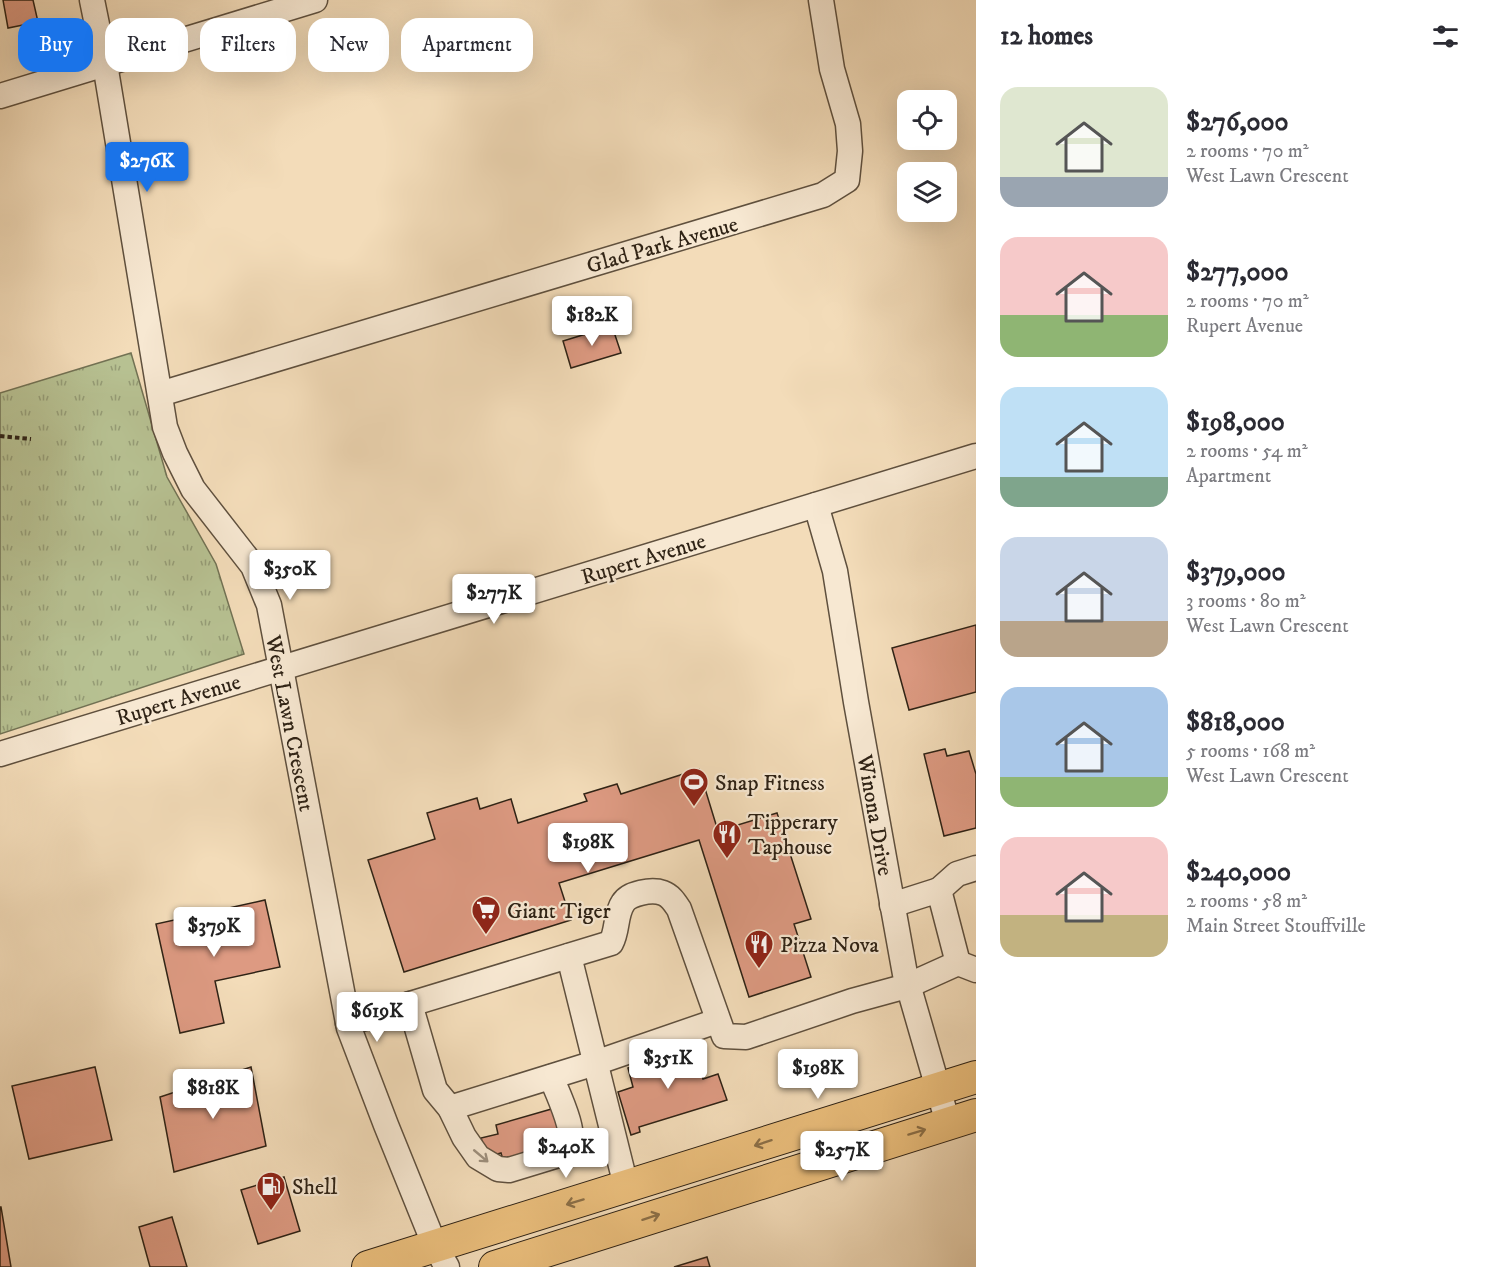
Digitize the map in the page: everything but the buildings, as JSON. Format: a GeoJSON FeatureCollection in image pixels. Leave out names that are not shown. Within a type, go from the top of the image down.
{"type":"FeatureCollection","features":[{"type":"Feature","properties":{"kind":"main road"},"geometry":{"type":"LineString","coordinates":[[368,1267],[441,1257],[626,1186],[976,1077]]}},
{"type":"Feature","properties":{"kind":"main road"},"geometry":{"type":"LineString","coordinates":[[495,1267],[962,1119]]}},
{"type":"Feature","properties":{"kind":"street","name":"West Lawn Crescent"},"geometry":{"type":"LineString","coordinates":[[92,0],[105,64]]}},
{"type":"Feature","properties":{"kind":"street"},"geometry":{"type":"LineString","coordinates":[[188,39],[315,0]]}},
{"type":"Feature","properties":{"kind":"street","name":"Glad Park Avenue"},"geometry":{"type":"LineString","coordinates":[[160,394],[823,195],[847,180],[850,150],[848,124],[832,69],[821,0]]}},
{"type":"Feature","properties":{"kind":"street"},"geometry":{"type":"LineString","coordinates":[[0,96],[105,64]]}},
{"type":"Feature","properties":{"kind":"street","name":"West Lawn Crescent"},"geometry":{"type":"LineString","coordinates":[[106,72],[165,427],[193,489],[253,566],[269,604],[348,1023],[386,1125],[441,1257]]}},
{"type":"Feature","properties":{"kind":"street","name":"Rupert Avenue"},"geometry":{"type":"LineString","coordinates":[[0,754],[976,456]]}},
{"type":"Feature","properties":{"kind":"street","name":"Winona Drive"},"geometry":{"type":"LineString","coordinates":[[816,505],[835,571],[907,986],[939,1089],[962,1119]]}},
{"type":"Feature","properties":{"kind":"street"},"geometry":{"type":"LineString","coordinates":[[892,905],[939,890],[957,874],[976,868]]}},
{"type":"Feature","properties":{"kind":"street"},"geometry":{"type":"LineString","coordinates":[[348,1023],[611,943],[617,933],[618,917],[624,901],[633,896],[661,892],[672,898],[679,909],[724,1036],[746,1036],[852,1001],[967,967],[939,890]]}},
{"type":"Feature","properties":{"kind":"street"},"geometry":{"type":"LineString","coordinates":[[569,956],[626,1186]]}},
{"type":"Feature","properties":{"kind":"street"},"geometry":{"type":"LineString","coordinates":[[410,1004],[435,1090],[450,1108],[464,1137],[478,1156],[498,1168],[510,1170],[568,1152],[571,1148],[572,1137],[551,1077]]}},
{"type":"Feature","properties":{"kind":"street"},"geometry":{"type":"LineString","coordinates":[[450,1108],[595,1063],[717,1021]]}},
{"type":"Feature","properties":{"kind":"path"},"geometry":{"type":"LineString","coordinates":[[0,436],[31,439]]}},
{"type":"Feature","properties":{"kind":"green space"},"geometry":{"type":"Polygon","coordinates":[[[131,353],[167,477],[216,564],[244,654],[0,734],[0,393],[131,353]]]}},
{"type":"Feature","properties":{"kind":"place","name":"Snap Fitness"},"geometry":{"type":"Point","coordinates":[694,808]}},
{"type":"Feature","properties":{"kind":"place","name":"Tipperary Taphouse"},"geometry":{"type":"Point","coordinates":[727,860]}},
{"type":"Feature","properties":{"kind":"place","name":"Giant Tiger"},"geometry":{"type":"Point","coordinates":[486,936]}},
{"type":"Feature","properties":{"kind":"place","name":"Pizza Nova"},"geometry":{"type":"Point","coordinates":[759,970]}},
{"type":"Feature","properties":{"kind":"place","name":"Shell"},"geometry":{"type":"Point","coordinates":[271,1212]}}]}
